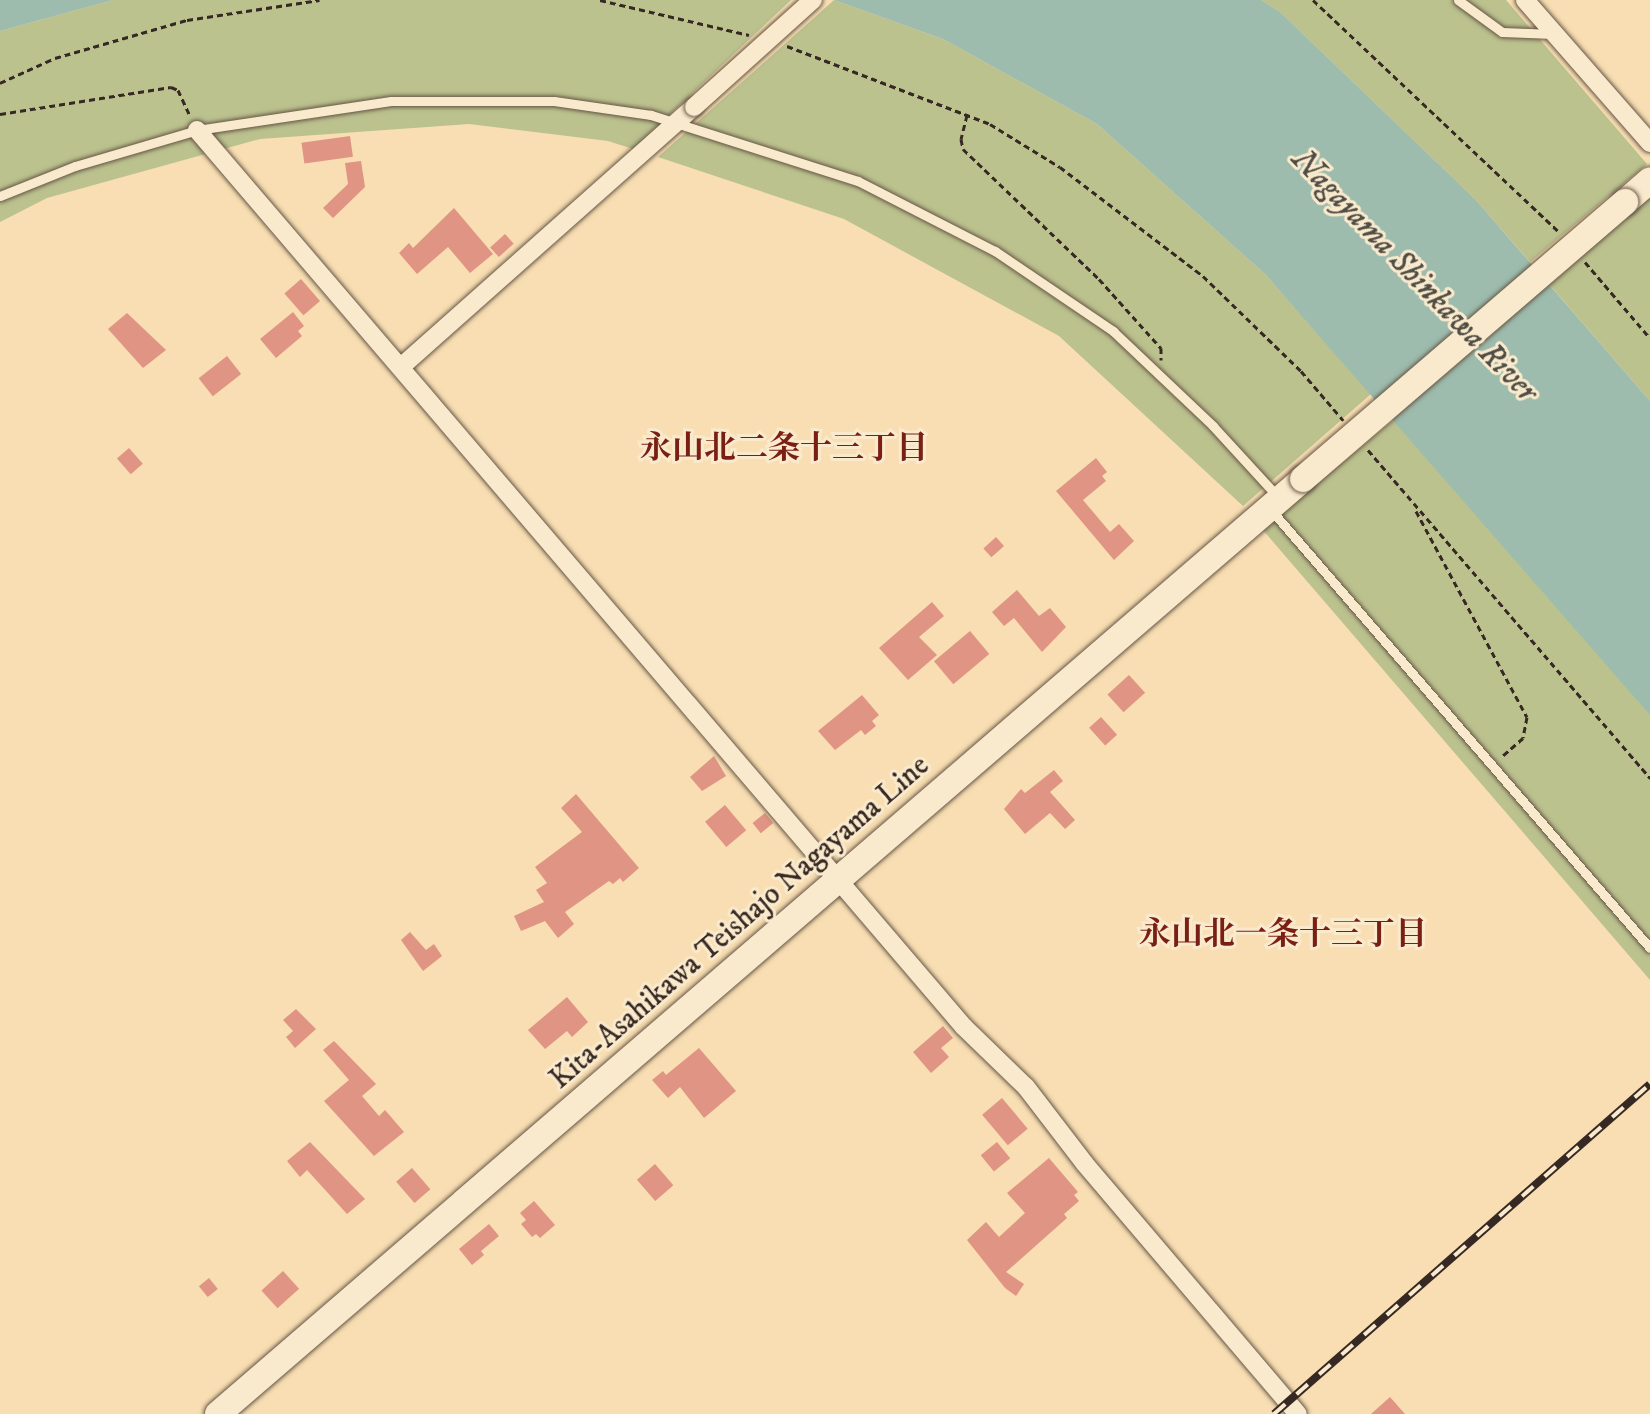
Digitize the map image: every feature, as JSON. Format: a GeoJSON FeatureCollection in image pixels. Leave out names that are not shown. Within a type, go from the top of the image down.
{"type":"FeatureCollection","features":[{"type":"Feature","properties":{"kind":"main road","name":"Kita-Asahikawa Teishajo Nagayama Line"},"geometry":{"type":"LineString","coordinates":[[218,1414],[1650,180]]}},
{"type":"Feature","properties":{"kind":"street"},"geometry":{"type":"LineString","coordinates":[[402,366],[813,0]]}},
{"type":"Feature","properties":{"kind":"street"},"geometry":{"type":"LineString","coordinates":[[1525,0],[1650,143]]}},
{"type":"Feature","properties":{"kind":"street"},"geometry":{"type":"LineString","coordinates":[[197,130],[402,366],[964,1027],[1026,1087],[1085,1164],[1298,1414]]}},
{"type":"Feature","properties":{"kind":"lane"},"geometry":{"type":"LineString","coordinates":[[1458,0],[1502,32],[1554,34]]}},
{"type":"Feature","properties":{"kind":"lane"},"geometry":{"type":"LineString","coordinates":[[0,196],[75,166],[197,130],[258,118],[391,101],[554,101],[677,122],[858,181],[995,251],[1113,331],[1161,377],[1274,503],[1492,766],[1650,948]]}},
{"type":"Feature","properties":{"kind":"path"},"geometry":{"type":"LineString","coordinates":[[0,83],[55,58],[187,20],[320,0]]}},
{"type":"Feature","properties":{"kind":"path"},"geometry":{"type":"LineString","coordinates":[[600,0],[756,37]]}},
{"type":"Feature","properties":{"kind":"path"},"geometry":{"type":"LineString","coordinates":[[1313,0],[1561,234]]}},
{"type":"Feature","properties":{"kind":"path"},"geometry":{"type":"LineString","coordinates":[[784,45],[990,124],[1060,167],[1203,276],[1301,371],[1352,431]]}},
{"type":"Feature","properties":{"kind":"path"},"geometry":{"type":"LineString","coordinates":[[0,114],[171,87],[178,90],[197,130]]}},
{"type":"Feature","properties":{"kind":"path"},"geometry":{"type":"LineString","coordinates":[[967,115],[961,139],[963,149],[1099,279],[1161,348],[1161,377]]}},
{"type":"Feature","properties":{"kind":"path"},"geometry":{"type":"LineString","coordinates":[[1581,257],[1650,338]]}},
{"type":"Feature","properties":{"kind":"path"},"geometry":{"type":"LineString","coordinates":[[1362,443],[1650,778]]}},
{"type":"Feature","properties":{"kind":"path"},"geometry":{"type":"LineString","coordinates":[[1413,504],[1527,717],[1523,738],[1492,766]]}},
{"type":"Feature","properties":{"kind":"green space"},"geometry":{"type":"Polygon","coordinates":[[[113,0],[791,0],[633,149],[608,141],[469,124],[260,139],[47,198],[0,222],[0,31],[113,0]]]}},
{"type":"Feature","properties":{"kind":"green space"},"geometry":{"type":"Polygon","coordinates":[[[834,0],[943,39],[1097,124],[1265,274],[1371,394],[1243,506],[1059,336],[844,219],[658,157],[834,0]]]}},
{"type":"Feature","properties":{"kind":"green space"},"geometry":{"type":"Polygon","coordinates":[[[1261,0],[1506,0],[1647,164],[1530,262],[1475,199],[1280,12],[1261,0]]]}},
{"type":"Feature","properties":{"kind":"green space"},"geometry":{"type":"Polygon","coordinates":[[[1650,194],[1650,401],[1549,284],[1650,194]]]}},
{"type":"Feature","properties":{"kind":"green space"},"geometry":{"type":"Polygon","coordinates":[[[1394,420],[1650,714],[1650,980],[1262,529],[1394,420]]]}},
{"type":"Feature","properties":{"kind":"water"},"geometry":{"type":"Polygon","coordinates":[[[0,0],[113,0],[0,31],[0,0]]]}},
{"type":"Feature","properties":{"kind":"water","name":"Nagayama Shinkawa River"},"geometry":{"type":"Polygon","coordinates":[[[834,0],[1261,0],[1280,12],[1475,199],[1650,401],[1650,715],[1265,274],[1097,124],[943,39],[834,0]]]}},
{"type":"Feature","properties":{"kind":"building"},"geometry":{"type":"Polygon","coordinates":[[[350,136],[353,157],[304,164],[301,143],[350,136]]]}},
{"type":"Feature","properties":{"kind":"building"},"geometry":{"type":"Polygon","coordinates":[[[361,161],[365,187],[333,218],[323,208],[348,184],[345,163],[361,161]]]}},
{"type":"Feature","properties":{"kind":"building"},"geometry":{"type":"Polygon","coordinates":[[[454,208],[493,254],[470,273],[448,247],[417,274],[399,253],[409,243],[413,248],[454,208]]]}},
{"type":"Feature","properties":{"kind":"building"},"geometry":{"type":"Polygon","coordinates":[[[505,234],[514,244],[499,257],[490,247],[505,234]]]}},
{"type":"Feature","properties":{"kind":"building"},"geometry":{"type":"Polygon","coordinates":[[[301,279],[320,301],[303,315],[284,293],[301,279]]]}},
{"type":"Feature","properties":{"kind":"building"},"geometry":{"type":"Polygon","coordinates":[[[293,312],[304,326],[298,331],[302,336],[276,358],[260,339],[293,312]]]}},
{"type":"Feature","properties":{"kind":"building"},"geometry":{"type":"Polygon","coordinates":[[[127,313],[166,350],[143,368],[108,329],[127,313]]]}},
{"type":"Feature","properties":{"kind":"building"},"geometry":{"type":"Polygon","coordinates":[[[227,356],[241,374],[213,396],[199,378],[227,356]]]}},
{"type":"Feature","properties":{"kind":"building"},"geometry":{"type":"Polygon","coordinates":[[[129,448],[143,464],[131,474],[117,458],[129,448]]]}},
{"type":"Feature","properties":{"kind":"building"},"geometry":{"type":"Polygon","coordinates":[[[1096,458],[1107,472],[1102,476],[1106,481],[1083,500],[1110,532],[1119,524],[1134,541],[1114,560],[1056,491],[1096,458]]]}},
{"type":"Feature","properties":{"kind":"building"},"geometry":{"type":"Polygon","coordinates":[[[996,537],[1004,546],[991,557],[983,548],[996,537]]]}},
{"type":"Feature","properties":{"kind":"building"},"geometry":{"type":"Polygon","coordinates":[[[1017,590],[1039,616],[1050,608],[1066,627],[1042,652],[1014,618],[1004,626],[992,612],[1017,590]]]}},
{"type":"Feature","properties":{"kind":"building"},"geometry":{"type":"Polygon","coordinates":[[[932,602],[944,616],[919,637],[937,655],[908,680],[879,648],[932,602]]]}},
{"type":"Feature","properties":{"kind":"building"},"geometry":{"type":"Polygon","coordinates":[[[970,631],[989,654],[953,684],[934,661],[970,631]]]}},
{"type":"Feature","properties":{"kind":"building"},"geometry":{"type":"Polygon","coordinates":[[[1129,675],[1145,693],[1124,712],[1107,694],[1129,675]]]}},
{"type":"Feature","properties":{"kind":"building"},"geometry":{"type":"Polygon","coordinates":[[[862,695],[879,715],[872,721],[876,726],[865,735],[861,730],[835,750],[818,731],[862,695]]]}},
{"type":"Feature","properties":{"kind":"building"},"geometry":{"type":"Polygon","coordinates":[[[1101,717],[1117,735],[1105,746],[1089,728],[1101,717]]]}},
{"type":"Feature","properties":{"kind":"building"},"geometry":{"type":"Polygon","coordinates":[[[714,756],[726,776],[702,791],[690,777],[714,756]]]}},
{"type":"Feature","properties":{"kind":"building"},"geometry":{"type":"Polygon","coordinates":[[[1054,770],[1063,781],[1050,792],[1075,820],[1065,829],[1050,813],[1025,834],[1004,809],[1021,789],[1025,793],[1054,770]]]}},
{"type":"Feature","properties":{"kind":"building"},"geometry":{"type":"Polygon","coordinates":[[[576,794],[639,868],[623,882],[620,878],[613,884],[609,881],[565,912],[574,924],[558,938],[545,921],[521,931],[514,916],[544,902],[536,890],[547,883],[535,867],[582,832],[561,808],[576,794]]]}},
{"type":"Feature","properties":{"kind":"building"},"geometry":{"type":"Polygon","coordinates":[[[725,805],[746,830],[726,847],[705,822],[725,805]]]}},
{"type":"Feature","properties":{"kind":"building"},"geometry":{"type":"Polygon","coordinates":[[[765,813],[773,823],[761,833],[753,823],[765,813]]]}},
{"type":"Feature","properties":{"kind":"building"},"geometry":{"type":"Polygon","coordinates":[[[410,932],[426,950],[434,944],[442,956],[423,971],[401,940],[410,932]]]}},
{"type":"Feature","properties":{"kind":"building"},"geometry":{"type":"Polygon","coordinates":[[[567,997],[588,1022],[572,1037],[567,1031],[545,1049],[528,1030],[567,997]]]}},
{"type":"Feature","properties":{"kind":"building"},"geometry":{"type":"Polygon","coordinates":[[[296,1009],[316,1029],[295,1048],[286,1037],[293,1031],[283,1020],[296,1009]]]}},
{"type":"Feature","properties":{"kind":"building"},"geometry":{"type":"Polygon","coordinates":[[[943,1026],[953,1038],[941,1048],[949,1057],[931,1073],[913,1052],[943,1026]]]}},
{"type":"Feature","properties":{"kind":"building"},"geometry":{"type":"Polygon","coordinates":[[[334,1041],[376,1084],[362,1096],[379,1116],[385,1110],[404,1132],[374,1156],[324,1101],[349,1080],[323,1050],[334,1041]]]}},
{"type":"Feature","properties":{"kind":"building"},"geometry":{"type":"Polygon","coordinates":[[[699,1048],[736,1091],[704,1118],[680,1087],[668,1098],[652,1080],[663,1071],[666,1075],[699,1048]]]}},
{"type":"Feature","properties":{"kind":"building"},"geometry":{"type":"Polygon","coordinates":[[[1002,1098],[1028,1129],[1008,1145],[982,1115],[1002,1098]]]}},
{"type":"Feature","properties":{"kind":"building"},"geometry":{"type":"Polygon","coordinates":[[[310,1142],[365,1199],[347,1214],[307,1170],[300,1177],[287,1161],[310,1142]]]}},
{"type":"Feature","properties":{"kind":"building"},"geometry":{"type":"Polygon","coordinates":[[[997,1142],[1010,1158],[994,1172],[981,1155],[997,1142]]]}},
{"type":"Feature","properties":{"kind":"building"},"geometry":{"type":"Polygon","coordinates":[[[1049,1158],[1078,1192],[1074,1195],[1079,1201],[1064,1214],[1067,1218],[1006,1272],[1024,1284],[1016,1296],[1005,1288],[967,1240],[986,1222],[999,1237],[1025,1213],[1007,1193],[1049,1158]]]}},
{"type":"Feature","properties":{"kind":"building"},"geometry":{"type":"Polygon","coordinates":[[[655,1164],[673,1185],[655,1201],[637,1180],[655,1164]]]}},
{"type":"Feature","properties":{"kind":"building"},"geometry":{"type":"Polygon","coordinates":[[[412,1168],[430,1189],[415,1203],[396,1182],[412,1168]]]}},
{"type":"Feature","properties":{"kind":"building"},"geometry":{"type":"Polygon","coordinates":[[[534,1201],[555,1225],[540,1238],[536,1234],[532,1237],[521,1224],[526,1220],[520,1213],[534,1201]]]}},
{"type":"Feature","properties":{"kind":"building"},"geometry":{"type":"Polygon","coordinates":[[[489,1224],[499,1236],[481,1251],[484,1255],[472,1265],[459,1249],[489,1224]]]}},
{"type":"Feature","properties":{"kind":"building"},"geometry":{"type":"Polygon","coordinates":[[[283,1271],[299,1289],[278,1308],[261,1290],[283,1271]]]}},
{"type":"Feature","properties":{"kind":"building"},"geometry":{"type":"Polygon","coordinates":[[[209,1278],[218,1289],[208,1297],[199,1286],[209,1278]]]}},
{"type":"Feature","properties":{"kind":"building"},"geometry":{"type":"Polygon","coordinates":[[[1390,1397],[1405,1414],[1371,1414],[1390,1397]]]}},
{"type":"Feature","properties":{"kind":"railway"},"geometry":{"type":"LineString","coordinates":[[1274,1414],[1650,1084]]}},
{"type":"Feature","properties":{"kind":"district","name":"永山北二条十三丁目"},"geometry":{"type":"Point","coordinates":[784,449]}},
{"type":"Feature","properties":{"kind":"district","name":"永山北一条十三丁目"},"geometry":{"type":"Point","coordinates":[1283,935]}}]}
